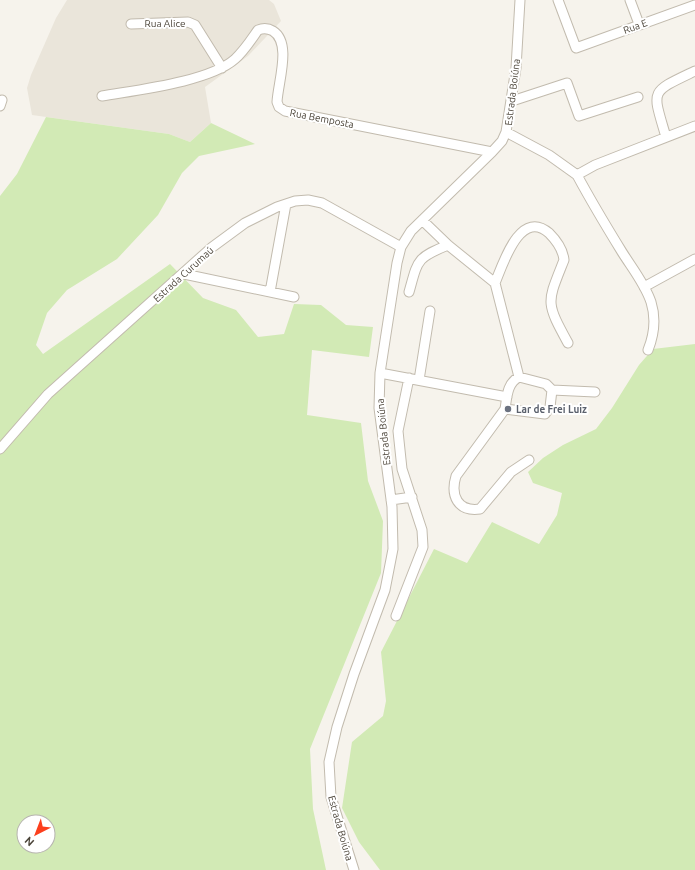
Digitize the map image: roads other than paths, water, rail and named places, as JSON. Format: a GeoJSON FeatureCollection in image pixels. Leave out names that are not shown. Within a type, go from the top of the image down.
{"type":"FeatureCollection","features":[{"type":"Feature","properties":{"kind":"street","name":"Estrada Boiúna"},"geometry":{"type":"LineString","coordinates":[[354,870],[331,797],[329,762],[337,727],[385,590],[393,550],[391,500],[379,408],[380,373],[395,276],[401,247],[411,231],[502,141],[506,132],[512,101],[520,0]]}},
{"type":"Feature","properties":{"kind":"street","name":"Rua E"},"geometry":{"type":"LineString","coordinates":[[558,0],[576,48],[695,4]]}},
{"type":"Feature","properties":{"kind":"street"},"geometry":{"type":"LineString","coordinates":[[630,0],[639,24]]}},
{"type":"Feature","properties":{"kind":"street","name":"Rua Alice"},"geometry":{"type":"LineString","coordinates":[[131,24],[188,22],[195,25],[222,68]]}},
{"type":"Feature","properties":{"kind":"street","name":"Rua Bemposta"},"geometry":{"type":"LineString","coordinates":[[102,96],[184,81],[222,68],[235,59],[258,30],[263,28],[271,30],[278,35],[282,42],[283,63],[277,102],[279,107],[285,111],[492,152]]}},
{"type":"Feature","properties":{"kind":"street"},"geometry":{"type":"LineString","coordinates":[[666,137],[656,102],[657,93],[663,86],[695,71]]}},
{"type":"Feature","properties":{"kind":"street"},"geometry":{"type":"LineString","coordinates":[[512,101],[567,84],[579,116],[638,97]]}},
{"type":"Feature","properties":{"kind":"street"},"geometry":{"type":"LineString","coordinates":[[577,175],[595,165],[695,126]]}},
{"type":"Feature","properties":{"kind":"street"},"geometry":{"type":"LineString","coordinates":[[506,132],[549,155],[577,175],[592,203],[644,287],[651,303],[654,319],[653,337],[648,350]]}},
{"type":"Feature","properties":{"kind":"street","name":"Estrada Curumaú"},"geometry":{"type":"LineString","coordinates":[[0,449],[48,394],[88,357],[184,274],[211,248],[245,223],[286,204],[308,200],[322,203],[401,247]]}},
{"type":"Feature","properties":{"kind":"street"},"geometry":{"type":"LineString","coordinates":[[270,292],[286,204]]}},
{"type":"Feature","properties":{"kind":"street"},"geometry":{"type":"LineString","coordinates":[[422,220],[448,245],[496,283],[519,377]]}},
{"type":"Feature","properties":{"kind":"street"},"geometry":{"type":"LineString","coordinates":[[496,283],[517,237],[528,228],[535,227],[544,229],[555,239],[563,255],[564,260],[551,291],[550,306],[553,316],[568,343]]}},
{"type":"Feature","properties":{"kind":"street"},"geometry":{"type":"LineString","coordinates":[[409,292],[417,264],[420,259],[427,253],[448,245]]}},
{"type":"Feature","properties":{"kind":"street"},"geometry":{"type":"LineString","coordinates":[[644,287],[695,259]]}},
{"type":"Feature","properties":{"kind":"street"},"geometry":{"type":"LineString","coordinates":[[184,274],[294,297]]}},
{"type":"Feature","properties":{"kind":"street"},"geometry":{"type":"LineString","coordinates":[[419,380],[430,312]]}},
{"type":"Feature","properties":{"kind":"street"},"geometry":{"type":"LineString","coordinates":[[380,373],[506,398]]}},
{"type":"Feature","properties":{"kind":"street"},"geometry":{"type":"LineString","coordinates":[[529,460],[511,472],[480,509],[470,510],[462,506],[455,497],[453,485],[456,476],[505,409],[506,398],[513,380],[519,377],[546,384],[552,390],[595,392]]}},
{"type":"Feature","properties":{"kind":"street"},"geometry":{"type":"LineString","coordinates":[[396,616],[423,547],[422,530],[402,469],[398,431],[409,378]]}},
{"type":"Feature","properties":{"kind":"street"},"geometry":{"type":"LineString","coordinates":[[505,409],[545,414],[550,407],[552,390]]}},
{"type":"Feature","properties":{"kind":"street"},"geometry":{"type":"LineString","coordinates":[[391,500],[412,497]]}},
{"type":"Feature","properties":{"kind":"place","name":"Lar de Frei Luiz"},"geometry":{"type":"Point","coordinates":[508,409]}}]}
